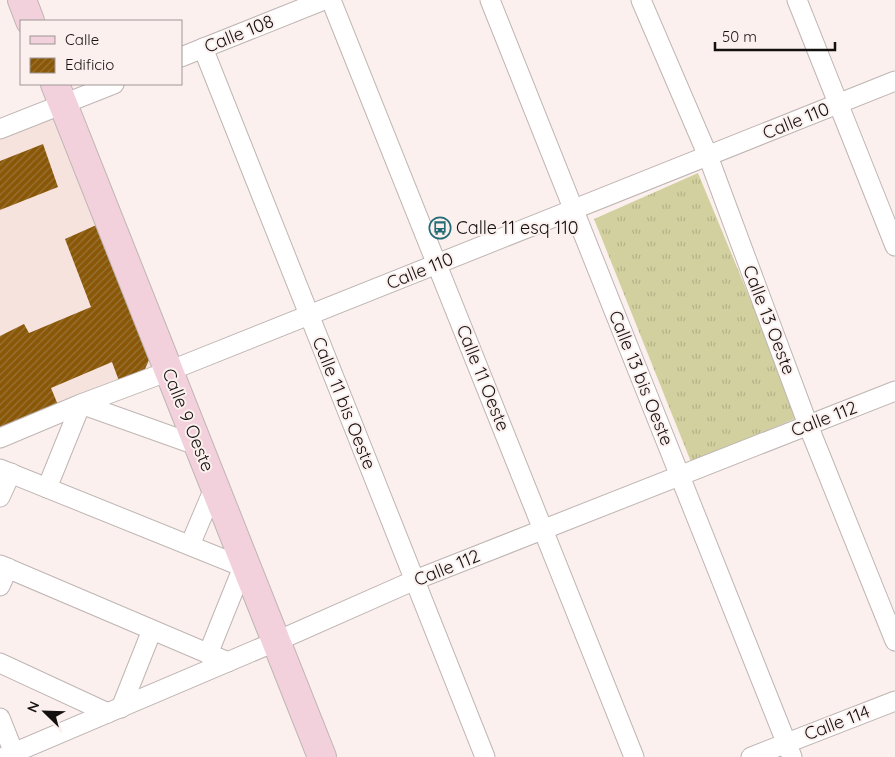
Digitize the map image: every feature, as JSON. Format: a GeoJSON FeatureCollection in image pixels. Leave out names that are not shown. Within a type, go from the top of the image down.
{"type":"FeatureCollection","features":[{"type":"Feature","properties":{"kind":"main road"},"geometry":{"type":"LineString","coordinates":[[22,0],[30,20]]}},
{"type":"Feature","properties":{"kind":"main road","name":"Calle 9 Oeste"},"geometry":{"type":"LineString","coordinates":[[59,94],[322,757]]}},
{"type":"Feature","properties":{"kind":"street","name":"Calle 108"},"geometry":{"type":"LineString","coordinates":[[182,57],[324,0]]}},
{"type":"Feature","properties":{"kind":"street","name":"Calle 11 Oeste"},"geometry":{"type":"LineString","coordinates":[[330,0],[634,757]]}},
{"type":"Feature","properties":{"kind":"street","name":"Calle 13 bis Oeste"},"geometry":{"type":"LineString","coordinates":[[490,0],[790,750]]}},
{"type":"Feature","properties":{"kind":"street","name":"Calle 13 Oeste"},"geometry":{"type":"LineString","coordinates":[[641,0],[708,156],[808,425],[895,641]]}},
{"type":"Feature","properties":{"kind":"street"},"geometry":{"type":"LineString","coordinates":[[797,0],[895,246]]}},
{"type":"Feature","properties":{"kind":"street","name":"Calle 11 bis Oeste"},"geometry":{"type":"LineString","coordinates":[[203,48],[485,757]]}},
{"type":"Feature","properties":{"kind":"street","name":"Calle 110"},"geometry":{"type":"LineString","coordinates":[[0,438],[81,404],[169,372],[895,81]]}},
{"type":"Feature","properties":{"kind":"street"},"geometry":{"type":"LineString","coordinates":[[0,129],[59,94],[108,85]]}},
{"type":"Feature","properties":{"kind":"street","name":"Calle 112"},"geometry":{"type":"LineString","coordinates":[[9,755],[415,580],[895,391]]}},
{"type":"Feature","properties":{"kind":"street"},"geometry":{"type":"LineString","coordinates":[[46,488],[81,404],[199,446]]}},
{"type":"Feature","properties":{"kind":"street"},"geometry":{"type":"LineString","coordinates":[[0,497],[5,471],[246,568],[208,654]]}},
{"type":"Feature","properties":{"kind":"street"},"geometry":{"type":"LineString","coordinates":[[190,545],[215,486]]}},
{"type":"Feature","properties":{"kind":"street"},"geometry":{"type":"LineString","coordinates":[[0,586],[4,566],[228,662]]}},
{"type":"Feature","properties":{"kind":"street"},"geometry":{"type":"LineString","coordinates":[[0,663],[114,710],[152,630]]}},
{"type":"Feature","properties":{"kind":"street","name":"Calle 114"},"geometry":{"type":"LineString","coordinates":[[751,757],[790,750],[895,701]]}},
{"type":"Feature","properties":{"kind":"street"},"geometry":{"type":"LineString","coordinates":[[0,718],[9,755]]}},
{"type":"Feature","properties":{"kind":"shaded area"},"geometry":{"type":"Polygon","coordinates":[[[63,104],[169,371],[0,438],[0,129],[63,104]]]}},
{"type":"Feature","properties":{"kind":"green space"},"geometry":{"type":"Polygon","coordinates":[[[698,173],[799,417],[691,462],[594,219],[698,173]]]}},
{"type":"Feature","properties":{"kind":"building"},"geometry":{"type":"Polygon","coordinates":[[[43,144],[58,187],[0,210],[0,161],[43,144]]]}},
{"type":"Feature","properties":{"kind":"building"},"geometry":{"type":"Polygon","coordinates":[[[101,223],[153,351],[145,369],[119,381],[112,362],[51,388],[58,405],[0,429],[0,336],[24,324],[29,333],[91,307],[65,239],[101,223]]]}},
{"type":"Feature","properties":{"kind":"place","name":"Calle 11 esq 110"},"geometry":{"type":"Point","coordinates":[440,228]}}]}
